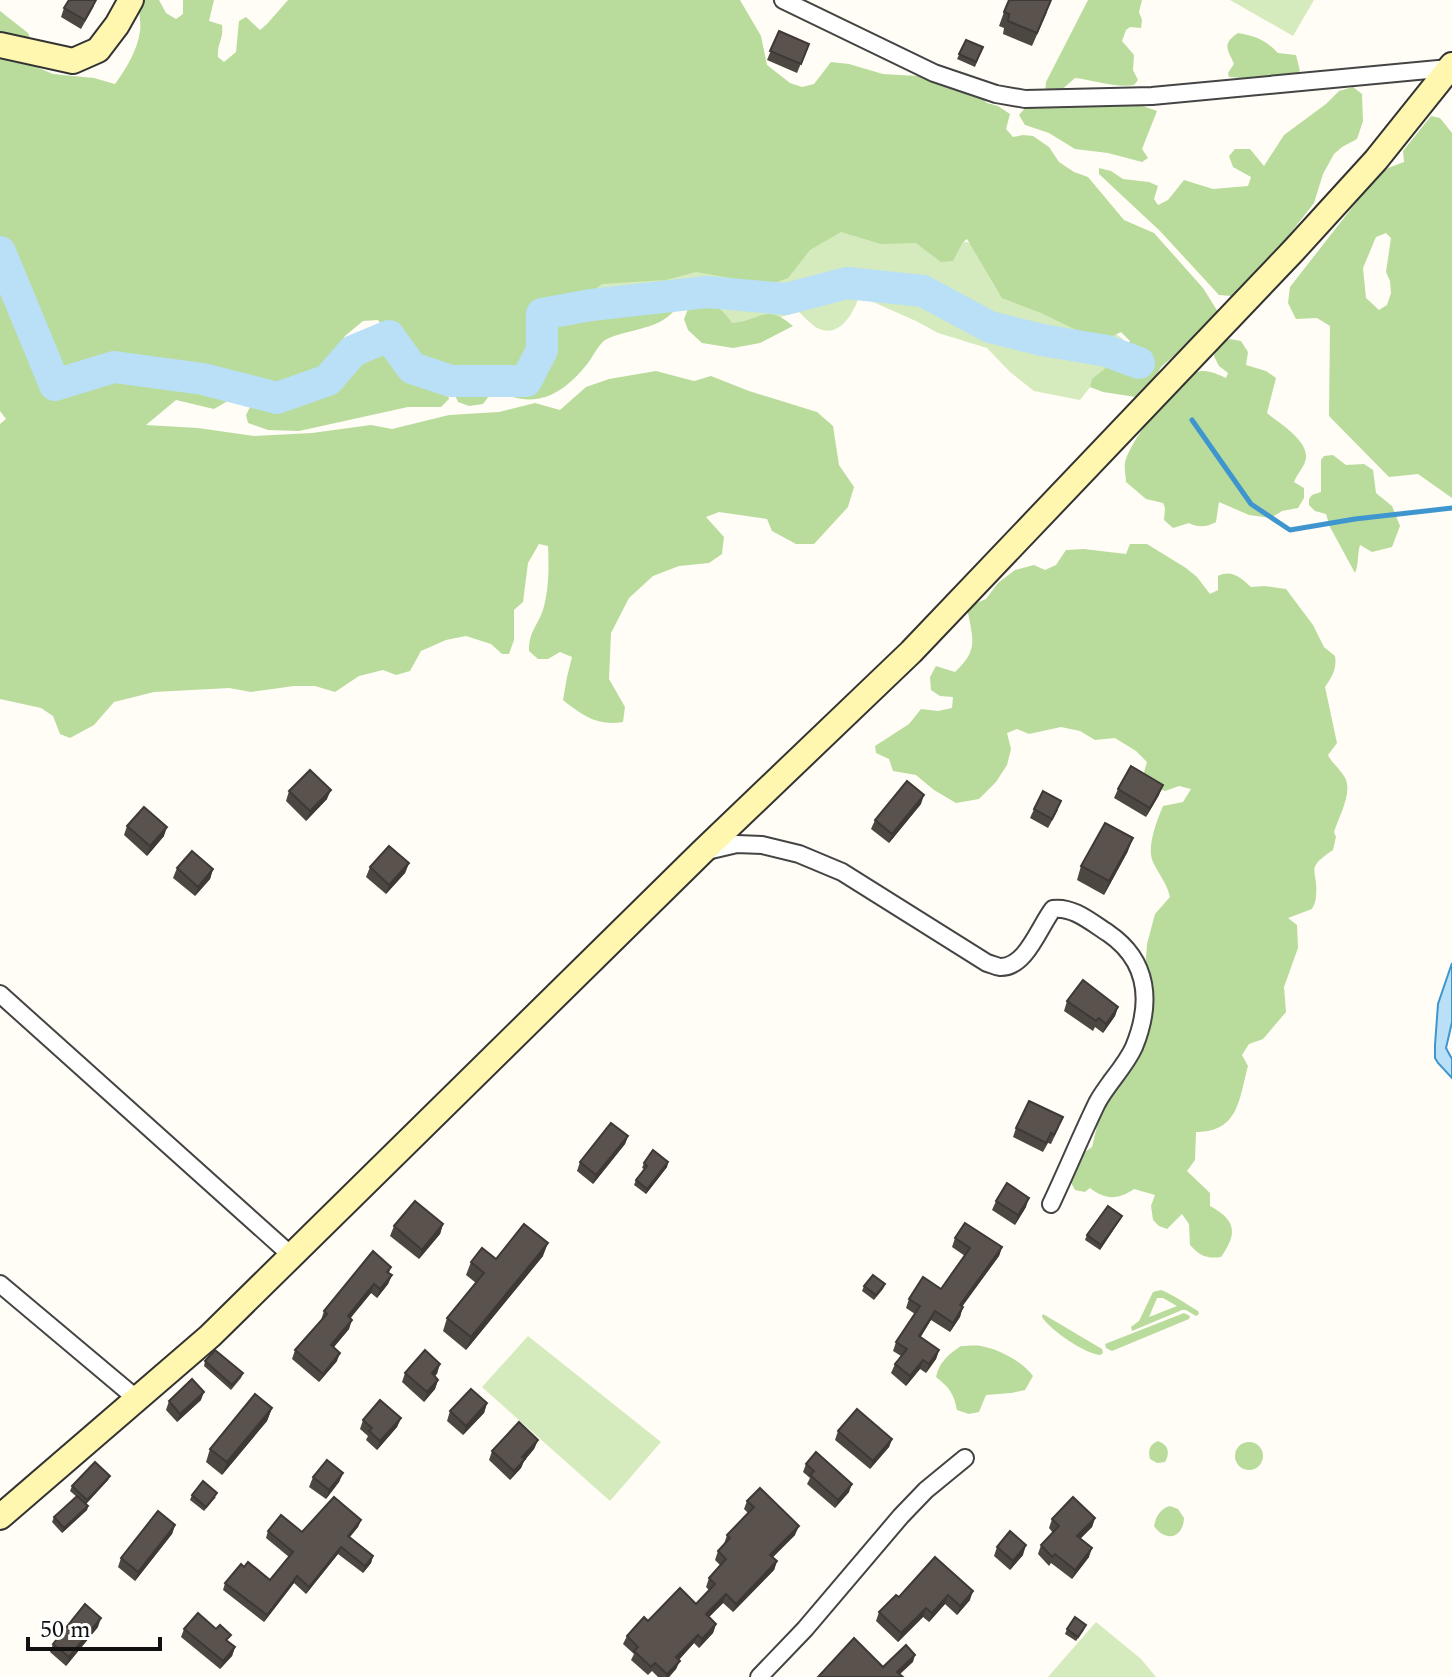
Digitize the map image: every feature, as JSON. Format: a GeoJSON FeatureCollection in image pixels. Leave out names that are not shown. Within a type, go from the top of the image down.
{"type":"FeatureCollection","features":[{"type":"Feature","properties":{"kind":"street"},"geometry":{"type":"LineString","coordinates":[[0,45],[73,61],[98,50],[131,0]]}},
{"type":"Feature","properties":{"kind":"street"},"geometry":{"type":"LineString","coordinates":[[783,0],[934,73],[996,94],[1025,99],[1152,96],[1451,66]]}},
{"type":"Feature","properties":{"kind":"street"},"geometry":{"type":"LineString","coordinates":[[0,1517],[210,1336],[702,852],[911,652],[1376,160],[1451,66]]}},
{"type":"Feature","properties":{"kind":"street"},"geometry":{"type":"LineString","coordinates":[[702,852],[737,844],[762,845],[799,854],[842,872],[987,963],[1002,967],[1016,962],[1028,950],[1053,909],[1061,908],[1083,917],[1118,940],[1140,968],[1145,992],[1141,1024],[1133,1049],[1099,1101],[1051,1204]]}},
{"type":"Feature","properties":{"kind":"street"},"geometry":{"type":"LineString","coordinates":[[0,994],[292,1256]]}},
{"type":"Feature","properties":{"kind":"street"},"geometry":{"type":"LineString","coordinates":[[0,1284],[137,1399]]}},
{"type":"Feature","properties":{"kind":"street"},"geometry":{"type":"LineString","coordinates":[[759,1677],[805,1629],[901,1516],[926,1490],[965,1458]]}},
{"type":"Feature","properties":{"kind":"green space"},"geometry":{"type":"Polygon","coordinates":[[[145,0],[159,0],[166,13],[176,19],[183,14],[183,0],[214,0],[209,21],[222,25],[218,57],[224,62],[236,52],[239,21],[246,17],[260,30],[288,0],[740,0],[761,36],[767,65],[790,83],[802,87],[814,84],[831,62],[883,74],[918,76],[947,87],[975,92],[987,103],[998,106],[1010,114],[1006,129],[1013,137],[1033,136],[1049,147],[1059,162],[1088,177],[1124,220],[1154,233],[1203,288],[1220,315],[1161,367],[1147,392],[1136,397],[1103,392],[1090,387],[1092,379],[1113,362],[1130,341],[1121,332],[1105,340],[1087,335],[1002,298],[967,239],[953,261],[941,262],[916,243],[881,244],[841,232],[810,250],[788,278],[769,285],[696,272],[666,280],[602,284],[583,299],[542,302],[529,315],[534,356],[520,369],[483,375],[453,367],[405,362],[378,320],[363,321],[345,336],[318,383],[294,395],[236,396],[214,409],[176,400],[146,425],[254,436],[312,433],[371,425],[392,429],[449,415],[499,412],[535,403],[560,410],[586,387],[609,379],[656,371],[694,381],[711,376],[817,412],[833,426],[839,465],[854,487],[848,507],[814,544],[796,544],[772,531],[767,519],[719,512],[706,517],[724,537],[722,554],[709,563],[679,566],[653,576],[629,598],[611,633],[609,679],[625,707],[623,722],[591,718],[563,700],[572,657],[560,652],[548,659],[538,659],[529,651],[532,634],[543,610],[547,586],[548,546],[539,544],[528,563],[523,602],[514,610],[514,640],[509,654],[502,654],[491,644],[466,636],[446,640],[421,651],[410,671],[396,675],[383,670],[359,676],[335,692],[315,686],[294,686],[251,692],[229,688],[154,692],[114,702],[94,725],[70,738],[60,734],[53,716],[41,708],[0,699],[0,424],[6,419],[0,411],[0,54],[17,53],[34,66],[53,74],[94,78],[115,84],[137,45],[140,11],[145,0]]]}},
{"type":"Feature","properties":{"kind":"green space"},"geometry":{"type":"Polygon","coordinates":[[[1088,0],[1142,0],[1139,12],[1141,28],[1130,27],[1122,41],[1134,55],[1133,70],[1138,80],[1134,85],[1119,85],[1075,78],[1058,93],[1045,93],[1046,82],[1088,0]]]}},
{"type":"Feature","properties":{"kind":"green space"},"geometry":{"type":"Polygon","coordinates":[[[1230,0],[1314,0],[1293,36],[1230,0]]]}},
{"type":"Feature","properties":{"kind":"green space"},"geometry":{"type":"Polygon","coordinates":[[[0,11],[28,33],[31,40],[0,43],[0,11]]]}},
{"type":"Feature","properties":{"kind":"green space"},"geometry":{"type":"Polygon","coordinates":[[[1238,33],[1260,39],[1278,53],[1296,55],[1300,71],[1276,80],[1229,77],[1234,64],[1228,43],[1238,33]]]}},
{"type":"Feature","properties":{"kind":"green space"},"geometry":{"type":"Polygon","coordinates":[[[1353,87],[1362,94],[1363,121],[1357,139],[1334,154],[1323,174],[1314,203],[1275,253],[1232,296],[1219,295],[1160,231],[1099,174],[1099,168],[1123,179],[1158,186],[1154,199],[1158,205],[1168,200],[1184,180],[1213,189],[1248,186],[1251,177],[1233,167],[1229,156],[1235,149],[1250,149],[1264,166],[1284,135],[1339,91],[1353,87]]]}},
{"type":"Feature","properties":{"kind":"green space"},"geometry":{"type":"Polygon","coordinates":[[[1137,104],[1157,111],[1142,149],[1148,158],[1142,162],[1075,149],[1049,133],[1025,125],[1019,115],[1026,107],[1137,104]]]}},
{"type":"Feature","properties":{"kind":"green space"},"geometry":{"type":"Polygon","coordinates":[[[1431,116],[1440,118],[1452,133],[1452,498],[1418,474],[1389,477],[1329,416],[1330,326],[1317,318],[1296,319],[1288,303],[1290,287],[1372,182],[1388,168],[1404,162],[1403,151],[1431,116]],[[1386,233],[1376,237],[1363,268],[1366,298],[1379,310],[1387,305],[1391,293],[1386,272],[1391,238],[1386,233]]]}},
{"type":"Feature","properties":{"kind":"green space"},"geometry":{"type":"Polygon","coordinates":[[[794,224],[977,244],[1123,339],[1128,352],[1095,381],[1080,400],[1034,391],[987,348],[938,333],[871,301],[858,299],[842,325],[829,331],[814,326],[799,312],[739,324],[722,321],[691,302],[660,297],[550,355],[544,372],[495,392],[471,392],[437,386],[332,388],[310,404],[288,409],[225,396],[318,378],[349,341],[373,327],[404,350],[527,324],[530,309],[541,297],[794,224]]]}},
{"type":"Feature","properties":{"kind":"green space"},"geometry":{"type":"Polygon","coordinates":[[[660,289],[674,293],[679,299],[675,309],[660,322],[604,341],[580,373],[561,389],[551,395],[528,399],[503,393],[510,380],[542,369],[550,359],[545,337],[552,315],[570,306],[612,304],[642,292],[660,289]]]}},
{"type":"Feature","properties":{"kind":"green space"},"geometry":{"type":"Polygon","coordinates":[[[702,301],[719,309],[732,323],[769,314],[793,326],[760,343],[733,348],[702,343],[688,330],[684,319],[690,304],[702,301]]]}},
{"type":"Feature","properties":{"kind":"green space"},"geometry":{"type":"Polygon","coordinates":[[[1230,339],[1241,341],[1248,352],[1246,365],[1266,371],[1276,378],[1267,413],[1292,432],[1305,451],[1305,461],[1294,482],[1304,488],[1304,498],[1298,508],[1282,511],[1271,518],[1249,515],[1219,502],[1216,522],[1202,526],[1189,523],[1173,528],[1164,520],[1163,503],[1146,499],[1126,482],[1128,453],[1165,400],[1186,379],[1203,371],[1226,378],[1228,373],[1219,366],[1214,356],[1218,343],[1230,339]]]}},
{"type":"Feature","properties":{"kind":"green space"},"geometry":{"type":"Polygon","coordinates":[[[377,344],[394,366],[429,375],[446,385],[449,399],[441,407],[408,407],[299,431],[268,430],[248,423],[246,415],[252,403],[265,400],[295,406],[316,397],[335,383],[346,366],[364,349],[377,344]]]}},
{"type":"Feature","properties":{"kind":"green space"},"geometry":{"type":"Polygon","coordinates":[[[461,387],[491,389],[483,404],[469,406],[458,402],[455,395],[461,387]]]}},
{"type":"Feature","properties":{"kind":"green space"},"geometry":{"type":"Polygon","coordinates":[[[1333,455],[1346,465],[1364,464],[1373,470],[1376,493],[1392,506],[1400,526],[1392,547],[1372,552],[1360,545],[1355,573],[1326,514],[1315,511],[1309,505],[1312,495],[1321,492],[1321,460],[1324,456],[1333,455]]]}},
{"type":"Feature","properties":{"kind":"green space"},"geometry":{"type":"Polygon","coordinates":[[[1130,544],[1147,544],[1186,568],[1210,594],[1218,590],[1218,576],[1228,574],[1240,578],[1251,587],[1286,589],[1313,625],[1324,647],[1335,656],[1333,673],[1325,687],[1337,743],[1328,755],[1344,776],[1347,789],[1345,804],[1334,832],[1333,850],[1315,866],[1316,898],[1312,909],[1288,918],[1297,925],[1298,948],[1284,987],[1286,1012],[1263,1039],[1249,1044],[1242,1055],[1248,1066],[1235,1111],[1221,1126],[1196,1132],[1195,1160],[1187,1171],[1210,1193],[1210,1206],[1225,1216],[1232,1228],[1230,1241],[1221,1257],[1204,1256],[1190,1245],[1189,1224],[1182,1214],[1167,1229],[1159,1226],[1153,1220],[1151,1206],[1155,1195],[1134,1189],[1117,1197],[1101,1195],[1090,1188],[1085,1192],[1075,1190],[1068,1177],[1075,1159],[1092,1147],[1103,1101],[1102,1076],[1109,1068],[1120,1065],[1140,1041],[1147,944],[1155,914],[1170,897],[1151,856],[1155,826],[1163,806],[1183,802],[1191,789],[1179,786],[1165,791],[1155,788],[1142,779],[1147,762],[1115,738],[1095,740],[1080,731],[1061,727],[1029,734],[1017,729],[1007,733],[1011,749],[1007,765],[996,782],[979,799],[956,803],[916,775],[893,771],[889,759],[876,753],[875,746],[909,724],[921,709],[938,711],[952,708],[953,697],[940,696],[931,690],[930,677],[936,666],[955,672],[968,656],[972,635],[967,607],[986,599],[998,583],[1015,570],[1034,565],[1045,570],[1056,565],[1066,550],[1126,554],[1130,544]]]}},
{"type":"Feature","properties":{"kind":"green space"},"geometry":{"type":"Polygon","coordinates":[[[1153,1292],[1166,1292],[1199,1314],[1196,1316],[1182,1310],[1132,1331],[1131,1327],[1139,1321],[1153,1292]],[[1157,1298],[1149,1317],[1177,1306],[1157,1298]]]}},
{"type":"Feature","properties":{"kind":"green space"},"geometry":{"type":"Polygon","coordinates":[[[1184,1313],[1190,1316],[1189,1319],[1112,1351],[1106,1348],[1105,1344],[1184,1313]]]}},
{"type":"Feature","properties":{"kind":"green space"},"geometry":{"type":"Polygon","coordinates":[[[1043,1314],[1102,1349],[1103,1353],[1094,1354],[1068,1340],[1046,1322],[1043,1314]]]}},
{"type":"Feature","properties":{"kind":"green space"},"geometry":{"type":"Polygon","coordinates":[[[528,1336],[661,1442],[610,1501],[482,1387],[528,1336]]]}},
{"type":"Feature","properties":{"kind":"green space"},"geometry":{"type":"Polygon","coordinates":[[[961,1346],[995,1350],[1017,1361],[1033,1376],[1025,1390],[986,1395],[979,1412],[969,1414],[957,1410],[950,1391],[936,1377],[945,1359],[961,1346]]]}},
{"type":"Feature","properties":{"kind":"green space"},"geometry":{"type":"Polygon","coordinates":[[[1158,1441],[1168,1450],[1165,1462],[1157,1463],[1150,1459],[1150,1448],[1158,1441]]]}},
{"type":"Feature","properties":{"kind":"green space"},"geometry":{"type":"Polygon","coordinates":[[[1249,1442],[1259,1446],[1263,1456],[1259,1466],[1249,1470],[1239,1466],[1235,1456],[1239,1446],[1249,1442]]]}},
{"type":"Feature","properties":{"kind":"green space"},"geometry":{"type":"Polygon","coordinates":[[[1170,1506],[1178,1509],[1184,1518],[1180,1530],[1173,1536],[1163,1534],[1154,1526],[1159,1513],[1170,1506]]]}},
{"type":"Feature","properties":{"kind":"green space"},"geometry":{"type":"Polygon","coordinates":[[[1096,1622],[1141,1659],[1156,1677],[1048,1677],[1096,1622]]]}},
{"type":"Feature","properties":{"kind":"water"},"geometry":{"type":"Polygon","coordinates":[[[1452,963],[1452,1022],[1446,1048],[1452,1059],[1452,1078],[1435,1058],[1435,1045],[1438,1004],[1452,963]]]}},
{"type":"Feature","properties":{"kind":"building"},"geometry":{"type":"Polygon","coordinates":[[[69,0],[96,0],[85,20],[64,8],[69,0]]]}},
{"type":"Feature","properties":{"kind":"building"},"geometry":{"type":"Polygon","coordinates":[[[1009,0],[1051,0],[1037,33],[1008,21],[1009,14],[1004,12],[1009,0]]]}},
{"type":"Feature","properties":{"kind":"building"},"geometry":{"type":"Polygon","coordinates":[[[779,31],[809,44],[801,64],[770,51],[779,31]]]}},
{"type":"Feature","properties":{"kind":"building"},"geometry":{"type":"Polygon","coordinates":[[[966,40],[983,47],[976,62],[959,54],[966,40]]]}},
{"type":"Feature","properties":{"kind":"building"},"geometry":{"type":"Polygon","coordinates":[[[1131,766],[1163,785],[1150,808],[1118,789],[1131,766]]]}},
{"type":"Feature","properties":{"kind":"building"},"geometry":{"type":"Polygon","coordinates":[[[310,770],[331,790],[310,811],[289,791],[310,770]]]}},
{"type":"Feature","properties":{"kind":"building"},"geometry":{"type":"Polygon","coordinates":[[[907,781],[924,795],[892,834],[875,820],[907,781]]]}},
{"type":"Feature","properties":{"kind":"building"},"geometry":{"type":"Polygon","coordinates":[[[1043,791],[1061,801],[1052,819],[1034,809],[1043,791]]]}},
{"type":"Feature","properties":{"kind":"building"},"geometry":{"type":"Polygon","coordinates":[[[144,807],[167,827],[150,846],[127,826],[144,807]]]}},
{"type":"Feature","properties":{"kind":"building"},"geometry":{"type":"Polygon","coordinates":[[[1105,823],[1133,838],[1109,881],[1081,866],[1105,823]]]}},
{"type":"Feature","properties":{"kind":"building"},"geometry":{"type":"Polygon","coordinates":[[[389,846],[409,863],[389,885],[370,867],[389,846]]]}},
{"type":"Feature","properties":{"kind":"building"},"geometry":{"type":"Polygon","coordinates":[[[192,851],[213,869],[198,887],[177,868],[192,851]]]}},
{"type":"Feature","properties":{"kind":"building"},"geometry":{"type":"Polygon","coordinates":[[[1083,980],[1118,1007],[1106,1024],[1099,1018],[1096,1021],[1067,1001],[1083,980]]]}},
{"type":"Feature","properties":{"kind":"building"},"geometry":{"type":"Polygon","coordinates":[[[1029,1101],[1063,1117],[1046,1143],[1016,1128],[1029,1101]]]}},
{"type":"Feature","properties":{"kind":"building"},"geometry":{"type":"Polygon","coordinates":[[[611,1123],[628,1136],[596,1175],[580,1162],[611,1123]]]}},
{"type":"Feature","properties":{"kind":"building"},"geometry":{"type":"Polygon","coordinates":[[[653,1150],[668,1162],[647,1189],[636,1180],[647,1166],[644,1163],[653,1150]]]}},
{"type":"Feature","properties":{"kind":"building"},"geometry":{"type":"Polygon","coordinates":[[[1007,1183],[1029,1198],[1018,1215],[996,1201],[1007,1183]]]}},
{"type":"Feature","properties":{"kind":"building"},"geometry":{"type":"Polygon","coordinates":[[[415,1201],[443,1224],[422,1250],[394,1226],[415,1201]]]}},
{"type":"Feature","properties":{"kind":"building"},"geometry":{"type":"Polygon","coordinates":[[[1108,1206],[1122,1216],[1101,1245],[1087,1235],[1108,1206]]]}},
{"type":"Feature","properties":{"kind":"building"},"geometry":{"type":"Polygon","coordinates":[[[965,1223],[1002,1247],[960,1305],[963,1307],[953,1323],[935,1311],[919,1336],[939,1350],[929,1364],[923,1360],[910,1376],[895,1364],[907,1349],[896,1342],[920,1306],[909,1299],[923,1277],[941,1289],[970,1248],[955,1238],[965,1223]]]}},
{"type":"Feature","properties":{"kind":"building"},"geometry":{"type":"Polygon","coordinates":[[[524,1224],[548,1243],[471,1337],[447,1318],[484,1273],[471,1262],[482,1248],[496,1259],[524,1224]]]}},
{"type":"Feature","properties":{"kind":"building"},"geometry":{"type":"Polygon","coordinates":[[[373,1251],[391,1267],[387,1272],[392,1275],[380,1289],[374,1284],[348,1316],[352,1320],[331,1345],[340,1353],[323,1374],[295,1350],[327,1314],[324,1311],[373,1251]]]}},
{"type":"Feature","properties":{"kind":"building"},"geometry":{"type":"Polygon","coordinates":[[[873,1275],[885,1284],[876,1295],[864,1286],[873,1275]]]}},
{"type":"Feature","properties":{"kind":"building"},"geometry":{"type":"Polygon","coordinates":[[[215,1350],[243,1373],[232,1385],[205,1361],[215,1350]]]}},
{"type":"Feature","properties":{"kind":"building"},"geometry":{"type":"Polygon","coordinates":[[[425,1350],[440,1364],[432,1373],[438,1380],[427,1392],[405,1373],[425,1350]]]}},
{"type":"Feature","properties":{"kind":"building"},"geometry":{"type":"Polygon","coordinates":[[[192,1379],[204,1392],[180,1414],[169,1401],[192,1379]]]}},
{"type":"Feature","properties":{"kind":"building"},"geometry":{"type":"Polygon","coordinates":[[[471,1389],[487,1403],[466,1426],[450,1411],[471,1389]]]}},
{"type":"Feature","properties":{"kind":"building"},"geometry":{"type":"Polygon","coordinates":[[[255,1394],[272,1408],[227,1462],[210,1449],[255,1394]]]}},
{"type":"Feature","properties":{"kind":"building"},"geometry":{"type":"Polygon","coordinates":[[[380,1400],[401,1418],[380,1441],[363,1420],[380,1400]]]}},
{"type":"Feature","properties":{"kind":"building"},"geometry":{"type":"Polygon","coordinates":[[[857,1409],[892,1439],[873,1461],[838,1431],[857,1409]]]}},
{"type":"Feature","properties":{"kind":"building"},"geometry":{"type":"Polygon","coordinates":[[[519,1422],[538,1440],[514,1471],[492,1451],[519,1422]]]}},
{"type":"Feature","properties":{"kind":"building"},"geometry":{"type":"Polygon","coordinates":[[[816,1452],[852,1484],[838,1500],[810,1475],[814,1471],[806,1464],[816,1452]]]}},
{"type":"Feature","properties":{"kind":"building"},"geometry":{"type":"Polygon","coordinates":[[[327,1460],[343,1473],[329,1490],[313,1477],[327,1460]]]}},
{"type":"Feature","properties":{"kind":"building"},"geometry":{"type":"Polygon","coordinates":[[[95,1462],[110,1476],[87,1500],[72,1486],[95,1462]]]}},
{"type":"Feature","properties":{"kind":"building"},"geometry":{"type":"Polygon","coordinates":[[[203,1481],[217,1493],[206,1507],[192,1495],[203,1481]]]}},
{"type":"Feature","properties":{"kind":"building"},"geometry":{"type":"Polygon","coordinates":[[[760,1488],[799,1526],[770,1555],[777,1561],[736,1604],[726,1594],[706,1614],[716,1624],[702,1639],[698,1635],[676,1657],[680,1661],[667,1674],[655,1663],[651,1667],[634,1651],[638,1647],[627,1636],[644,1617],[648,1621],[680,1588],[696,1604],[715,1584],[709,1578],[726,1559],[718,1551],[730,1538],[727,1535],[754,1507],[747,1501],[760,1488]]]}},
{"type":"Feature","properties":{"kind":"building"},"geometry":{"type":"Polygon","coordinates":[[[77,1496],[88,1506],[64,1528],[54,1517],[77,1496]]]}},
{"type":"Feature","properties":{"kind":"building"},"geometry":{"type":"Polygon","coordinates":[[[334,1497],[361,1520],[348,1536],[373,1556],[365,1566],[341,1547],[309,1587],[297,1576],[267,1615],[225,1583],[241,1564],[244,1567],[248,1562],[270,1580],[293,1552],[268,1531],[281,1515],[302,1532],[334,1497]]]}},
{"type":"Feature","properties":{"kind":"building"},"geometry":{"type":"Polygon","coordinates":[[[1073,1497],[1095,1518],[1077,1536],[1092,1548],[1075,1570],[1055,1554],[1052,1557],[1041,1545],[1059,1526],[1052,1519],[1073,1497]]]}},
{"type":"Feature","properties":{"kind":"building"},"geometry":{"type":"Polygon","coordinates":[[[158,1511],[175,1525],[138,1572],[121,1558],[158,1511]]]}},
{"type":"Feature","properties":{"kind":"building"},"geometry":{"type":"Polygon","coordinates":[[[1010,1531],[1026,1545],[1013,1561],[997,1547],[1010,1531]]]}},
{"type":"Feature","properties":{"kind":"building"},"geometry":{"type":"Polygon","coordinates":[[[935,1557],[973,1591],[960,1606],[948,1595],[932,1613],[926,1608],[901,1633],[879,1612],[896,1595],[899,1597],[935,1557]]]}},
{"type":"Feature","properties":{"kind":"building"},"geometry":{"type":"Polygon","coordinates":[[[85,1604],[101,1618],[69,1657],[53,1644],[85,1604]]]}},
{"type":"Feature","properties":{"kind":"building"},"geometry":{"type":"Polygon","coordinates":[[[198,1613],[216,1629],[220,1625],[231,1635],[226,1640],[235,1647],[223,1661],[184,1629],[198,1613]]]}},
{"type":"Feature","properties":{"kind":"building"},"geometry":{"type":"Polygon","coordinates":[[[1075,1617],[1086,1625],[1078,1637],[1067,1629],[1075,1617]]]}},
{"type":"Feature","properties":{"kind":"building"},"geometry":{"type":"Polygon","coordinates":[[[854,1638],[883,1667],[906,1645],[915,1655],[897,1672],[903,1677],[818,1677],[854,1638]]]}},
{"type":"Feature","properties":{"kind":"waterway"},"geometry":{"type":"LineString","coordinates":[[0,252],[55,385],[114,367],[203,379],[277,398],[328,380],[353,351],[389,336],[412,368],[451,381],[526,381],[542,350],[542,314],[591,305],[707,292],[786,299],[847,283],[923,291],[990,327],[1107,351],[1139,363]]}},
{"type":"Feature","properties":{"kind":"waterway"},"geometry":{"type":"LineString","coordinates":[[1192,420],[1251,504],[1290,530],[1452,508]]}}]}
